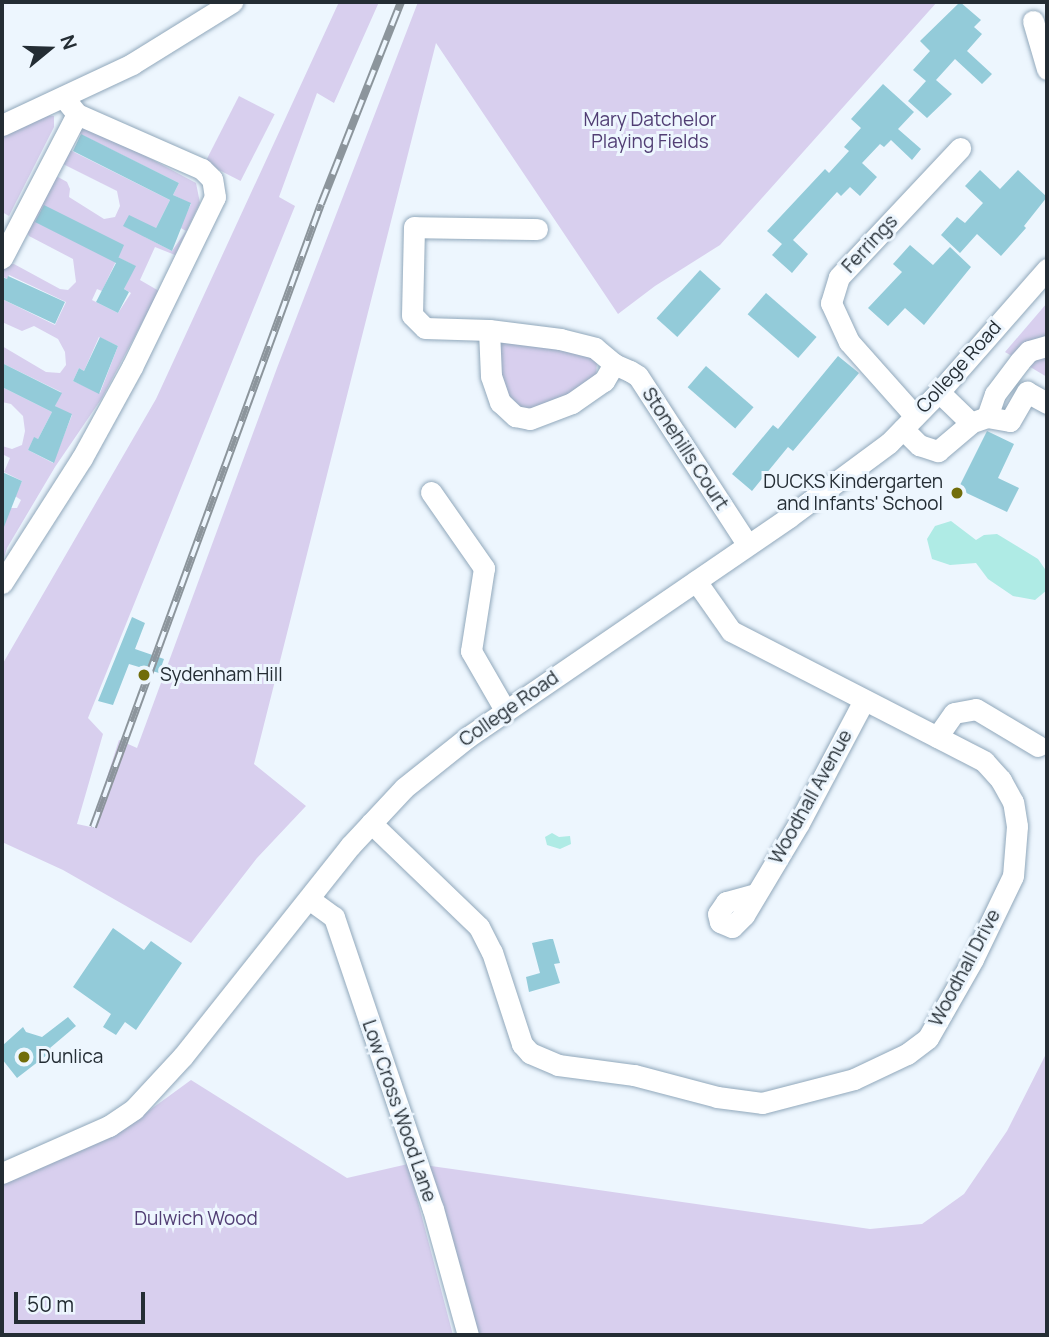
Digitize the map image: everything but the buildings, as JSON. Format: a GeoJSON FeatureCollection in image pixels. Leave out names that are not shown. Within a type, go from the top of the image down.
{"type":"FeatureCollection","features":[{"type":"Feature","properties":{"kind":"street"},"geometry":{"type":"LineString","coordinates":[[2,125],[132,64],[232,2]]}},
{"type":"Feature","properties":{"kind":"street"},"geometry":{"type":"LineString","coordinates":[[1033,21],[1044,46],[1047,69]]}},
{"type":"Feature","properties":{"kind":"street"},"geometry":{"type":"LineString","coordinates":[[2,583],[82,458],[132,367],[215,197],[212,179],[202,169],[77,114],[63,97]]}},
{"type":"Feature","properties":{"kind":"street"},"geometry":{"type":"LineString","coordinates":[[2,258],[8,226],[77,114]]}},
{"type":"Feature","properties":{"kind":"street","name":"Ferrings"},"geometry":{"type":"LineString","coordinates":[[960,148],[839,277],[831,303],[849,342],[909,423],[919,444],[938,451],[979,420]]}},
{"type":"Feature","properties":{"kind":"street","name":"Stonehills Court"},"geometry":{"type":"LineString","coordinates":[[537,229],[417,226],[413,256],[412,315],[425,328],[489,330],[560,339],[595,348],[614,364],[638,376],[747,544]]}},
{"type":"Feature","properties":{"kind":"street","name":"College Road"},"geometry":{"type":"LineString","coordinates":[[2,1173],[109,1126],[134,1109],[183,1056],[371,823],[434,761],[881,450],[939,392],[1047,269]]}},
{"type":"Feature","properties":{"kind":"street"},"geometry":{"type":"LineString","coordinates":[[489,330],[491,376],[500,402],[515,416],[530,419],[572,403],[604,381],[614,364]]}},
{"type":"Feature","properties":{"kind":"street"},"geometry":{"type":"LineString","coordinates":[[979,420],[995,394],[1029,351],[1047,346]]}},
{"type":"Feature","properties":{"kind":"street"},"geometry":{"type":"LineString","coordinates":[[939,392],[979,420],[1010,421],[1027,392],[1047,403]]}},
{"type":"Feature","properties":{"kind":"street"},"geometry":{"type":"LineString","coordinates":[[431,492],[484,568],[471,651],[505,710]]}},
{"type":"Feature","properties":{"kind":"street","name":"Woodhall Drive"},"geometry":{"type":"LineString","coordinates":[[371,823],[479,927],[492,952],[522,1044],[530,1054],[558,1065],[634,1075],[718,1097],[762,1103],[854,1079],[907,1054],[928,1038],[973,959],[1013,876],[1017,826],[1013,802],[1001,780],[984,761],[732,631],[696,581]]}},
{"type":"Feature","properties":{"kind":"street","name":"Woodhall Avenue"},"geometry":{"type":"LineString","coordinates":[[756,894],[799,823],[864,700]]}},
{"type":"Feature","properties":{"kind":"street"},"geometry":{"type":"LineString","coordinates":[[937,737],[954,713],[976,709],[1038,746]]}},
{"type":"Feature","properties":{"kind":"street","name":"Low Cross Wood Lane"},"geometry":{"type":"LineString","coordinates":[[309,899],[334,917],[433,1209],[468,1335]]}},
{"type":"Feature","properties":{"kind":"green space","name":"Mary Datchelor Playing Fields"},"geometry":{"type":"Polygon","coordinates":[[[339,2],[379,2],[334,103],[317,93],[279,197],[295,206],[88,718],[103,734],[77,824],[91,827],[119,740],[137,748],[277,368],[418,2],[937,2],[720,245],[655,286],[618,314],[436,43],[254,764],[306,806],[257,858],[191,943],[63,870],[2,842],[2,665],[156,399],[339,2]]]}},
{"type":"Feature","properties":{"kind":"green space"},"geometry":{"type":"Polygon","coordinates":[[[239,96],[275,114],[241,181],[205,163],[239,96]]]}},
{"type":"Feature","properties":{"kind":"green space"},"geometry":{"type":"Polygon","coordinates":[[[43,115],[54,116],[54,127],[9,216],[2,212],[2,136],[43,115]]]}},
{"type":"Feature","properties":{"kind":"green space"},"geometry":{"type":"Polygon","coordinates":[[[86,124],[196,183],[200,203],[175,255],[155,247],[140,280],[159,291],[102,398],[55,467],[7,548],[2,564],[2,526],[10,508],[17,508],[21,500],[15,496],[22,481],[4,472],[10,458],[2,454],[2,446],[12,449],[22,445],[25,431],[23,416],[11,404],[2,402],[2,387],[52,412],[38,439],[34,438],[28,450],[53,463],[72,415],[55,406],[61,392],[2,363],[2,346],[46,372],[60,373],[66,365],[65,352],[58,339],[34,326],[22,331],[2,322],[2,299],[55,325],[66,302],[9,275],[7,279],[2,276],[4,264],[14,264],[60,289],[68,290],[76,282],[73,259],[29,236],[24,226],[48,179],[58,177],[67,182],[69,197],[104,219],[115,217],[120,206],[117,191],[63,164],[59,155],[75,125],[86,124]],[[78,133],[70,150],[170,200],[156,228],[145,237],[172,251],[186,231],[179,227],[191,204],[173,195],[179,183],[78,133]],[[118,257],[102,291],[97,289],[92,300],[118,313],[131,293],[124,289],[135,266],[118,257]],[[99,337],[84,371],[79,368],[73,381],[100,393],[118,346],[99,337]]]}},
{"type":"Feature","properties":{"kind":"green space"},"geometry":{"type":"Polygon","coordinates":[[[1047,303],[1047,377],[1005,352],[1047,303]]]}},
{"type":"Feature","properties":{"kind":"green space"},"geometry":{"type":"Polygon","coordinates":[[[504,340],[552,344],[590,355],[597,362],[596,376],[585,389],[526,411],[514,407],[499,378],[498,342],[504,340]]]}},
{"type":"Feature","properties":{"kind":"green space"},"geometry":{"type":"Polygon","coordinates":[[[1047,1052],[1047,1335],[479,1335],[424,1165],[870,1229],[922,1224],[964,1194],[1007,1131],[1047,1052]]]}},
{"type":"Feature","properties":{"kind":"green space","name":"Dulwich Wood"},"geometry":{"type":"Polygon","coordinates":[[[191,1080],[347,1178],[408,1164],[453,1335],[2,1335],[2,1179],[121,1131],[191,1080]]]}},
{"type":"Feature","properties":{"kind":"shaded area"},"geometry":{"type":"Polygon","coordinates":[[[951,521],[976,540],[984,535],[997,534],[1038,559],[1047,572],[1047,590],[1035,600],[1013,596],[988,579],[976,563],[950,565],[932,559],[927,539],[935,526],[951,521]]]}},
{"type":"Feature","properties":{"kind":"shaded area"},"geometry":{"type":"Polygon","coordinates":[[[552,833],[559,837],[570,836],[571,844],[560,849],[547,845],[545,837],[552,833]]]}},
{"type":"Feature","properties":{"kind":"railway"},"geometry":{"type":"LineString","coordinates":[[93,827],[321,204],[401,2]]}},
{"type":"Feature","properties":{"kind":"place","name":"DUCKS Kindergarten and Infants' School"},"geometry":{"type":"Point","coordinates":[957,493]}},
{"type":"Feature","properties":{"kind":"place","name":"Sydenham Hill"},"geometry":{"type":"Point","coordinates":[144,675]}},
{"type":"Feature","properties":{"kind":"place","name":"Dunlica"},"geometry":{"type":"Point","coordinates":[24,1057]}}]}
